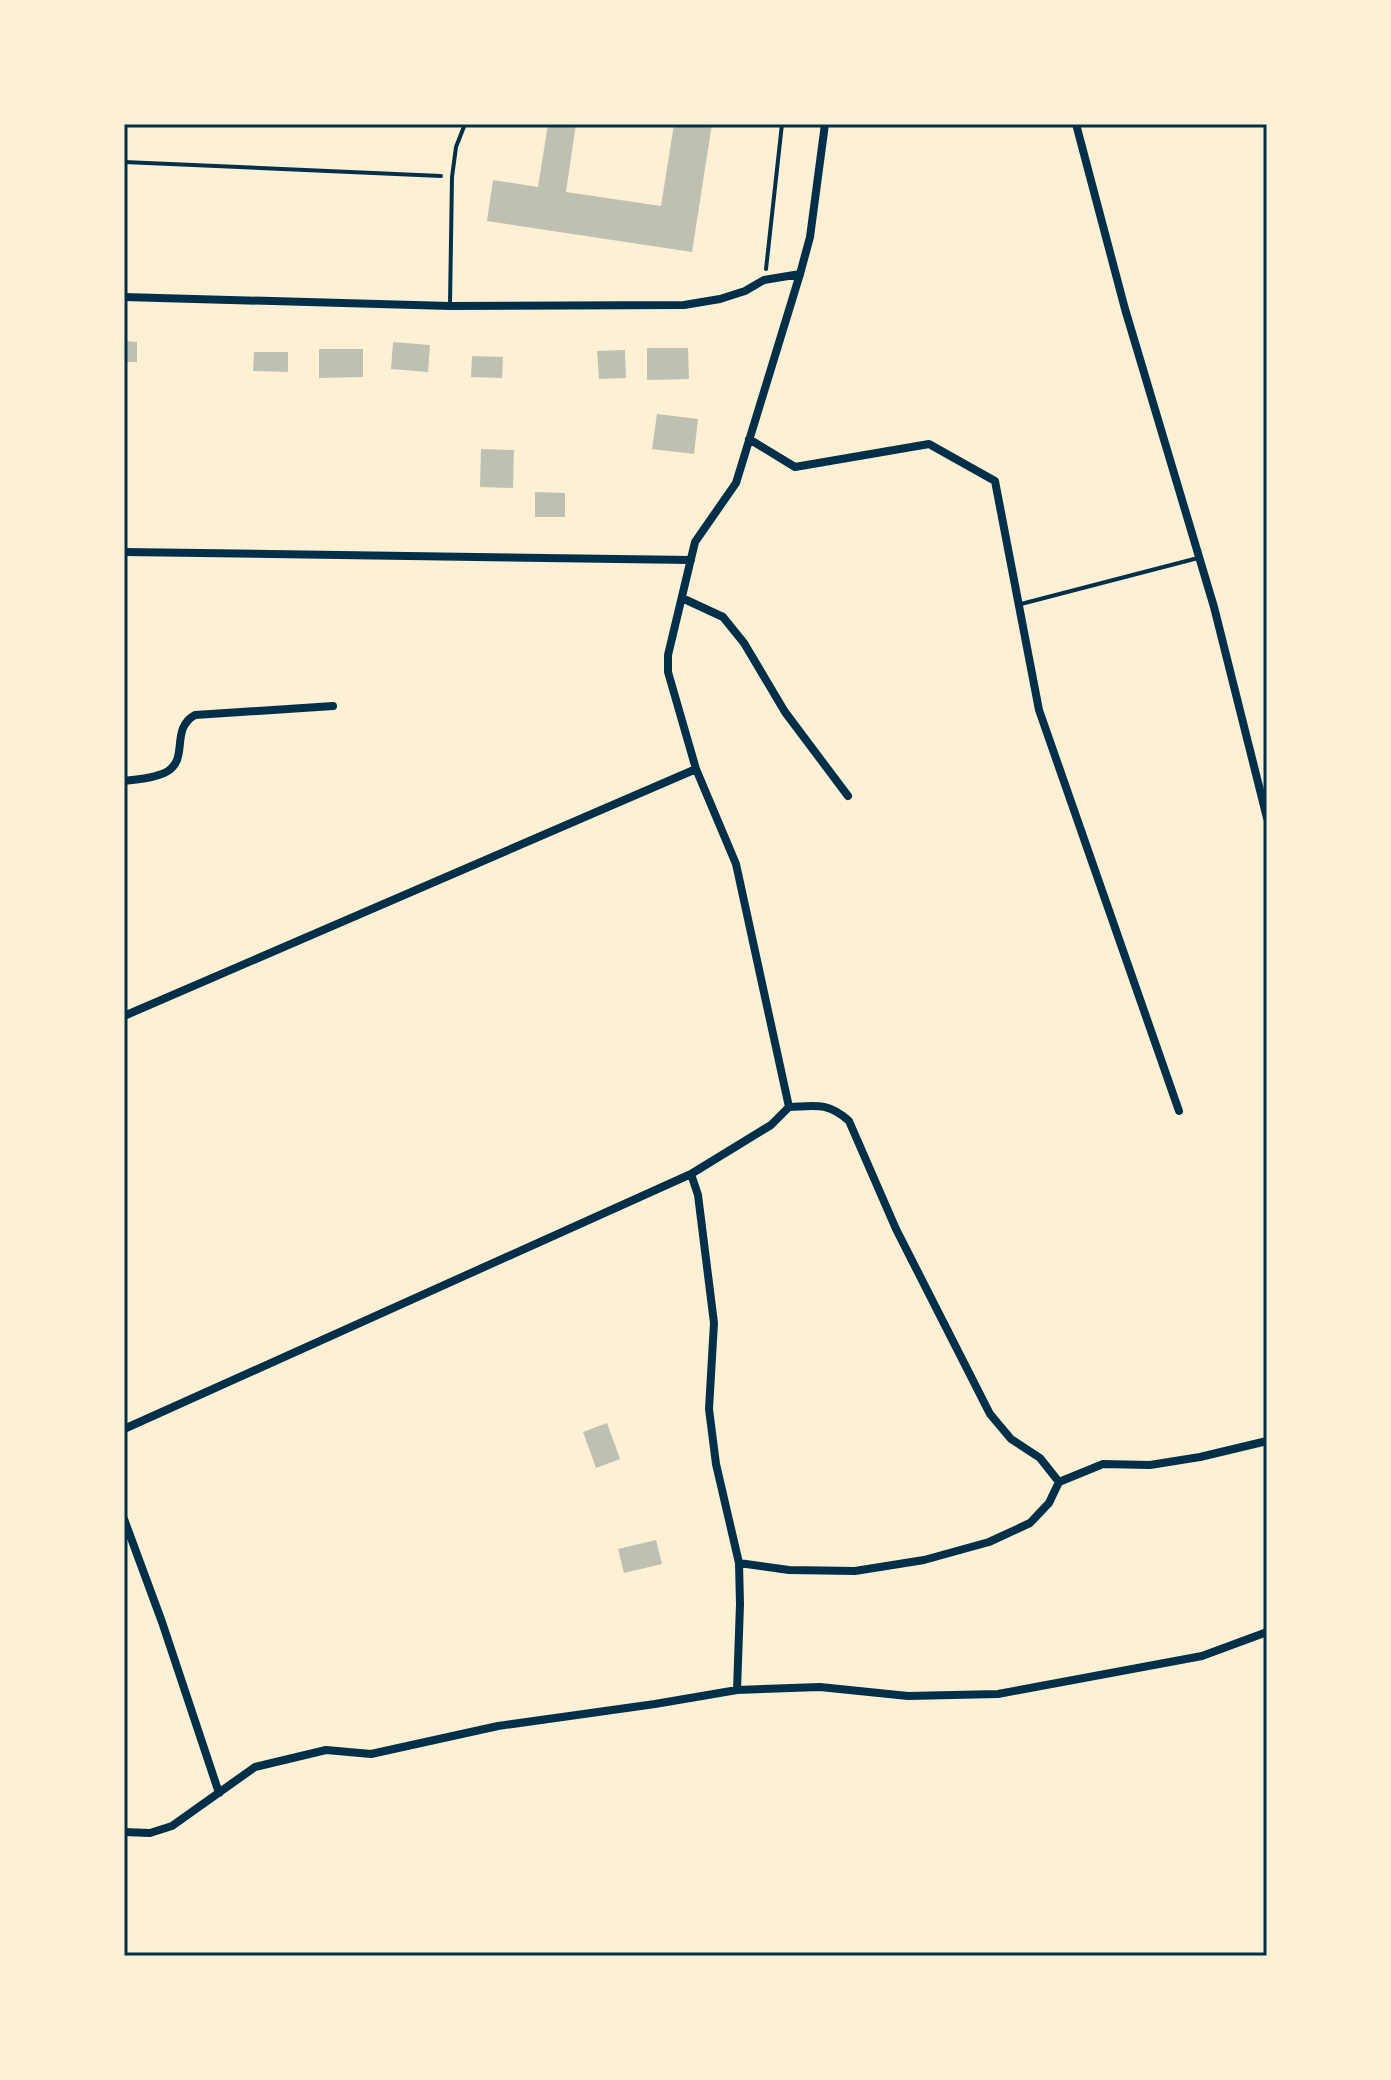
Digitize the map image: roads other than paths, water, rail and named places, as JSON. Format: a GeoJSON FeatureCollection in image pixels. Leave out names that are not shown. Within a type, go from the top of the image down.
{"type":"FeatureCollection","features":[{"type":"Feature","properties":{"kind":"street"},"geometry":{"type":"LineString","coordinates":[[789,1107],[736,864],[696,769],[668,672],[668,655],[695,542],[736,483],[800,274],[810,237],[825,124]]}},
{"type":"Feature","properties":{"kind":"street"},"geometry":{"type":"LineString","coordinates":[[1076,124],[1125,309],[1214,607],[1267,818]]}},
{"type":"Feature","properties":{"kind":"street"},"geometry":{"type":"LineString","coordinates":[[124,297],[450,306],[684,305],[720,299],[745,291],[764,280],[800,274]]}},
{"type":"Feature","properties":{"kind":"street"},"geometry":{"type":"LineString","coordinates":[[749,439],[795,467],[929,444],[995,481],[1039,710],[1179,1111]]}},
{"type":"Feature","properties":{"kind":"street"},"geometry":{"type":"LineString","coordinates":[[124,552],[691,560]]}},
{"type":"Feature","properties":{"kind":"street"},"geometry":{"type":"LineString","coordinates":[[682,598],[723,617],[744,643],[785,712],[848,796]]}},
{"type":"Feature","properties":{"kind":"street"},"geometry":{"type":"LineString","coordinates":[[124,781],[164,773],[172,768],[177,761],[182,727],[186,720],[195,715],[333,706]]}},
{"type":"Feature","properties":{"kind":"street"},"geometry":{"type":"LineString","coordinates":[[124,1016],[696,769]]}},
{"type":"Feature","properties":{"kind":"street"},"geometry":{"type":"LineString","coordinates":[[124,1429],[691,1174],[771,1125],[789,1107],[815,1106],[835,1109],[849,1121],[896,1229],[990,1414],[1011,1439],[1040,1458],[1059,1482]]}},
{"type":"Feature","properties":{"kind":"street"},"geometry":{"type":"LineString","coordinates":[[691,1174],[698,1195],[714,1323],[709,1409],[716,1464],[739,1563],[737,1690]]}},
{"type":"Feature","properties":{"kind":"street"},"geometry":{"type":"LineString","coordinates":[[739,1563],[789,1570],[855,1571],[924,1560],[989,1542],[1030,1523],[1049,1503],[1059,1482],[1103,1464],[1150,1465],[1267,1441]]}},
{"type":"Feature","properties":{"kind":"street"},"geometry":{"type":"LineString","coordinates":[[124,1519],[219,1793]]}},
{"type":"Feature","properties":{"kind":"street"},"geometry":{"type":"LineString","coordinates":[[124,1832],[150,1833],[172,1826],[255,1767],[326,1750],[371,1754],[498,1726],[737,1690],[820,1687],[908,1696],[998,1694],[1202,1656],[1267,1632]]}},
{"type":"Feature","properties":{"kind":"lane"},"geometry":{"type":"LineString","coordinates":[[450,306],[452,177],[456,147],[465,124]]}},
{"type":"Feature","properties":{"kind":"lane"},"geometry":{"type":"LineString","coordinates":[[1019,604],[1199,558]]}}]}
